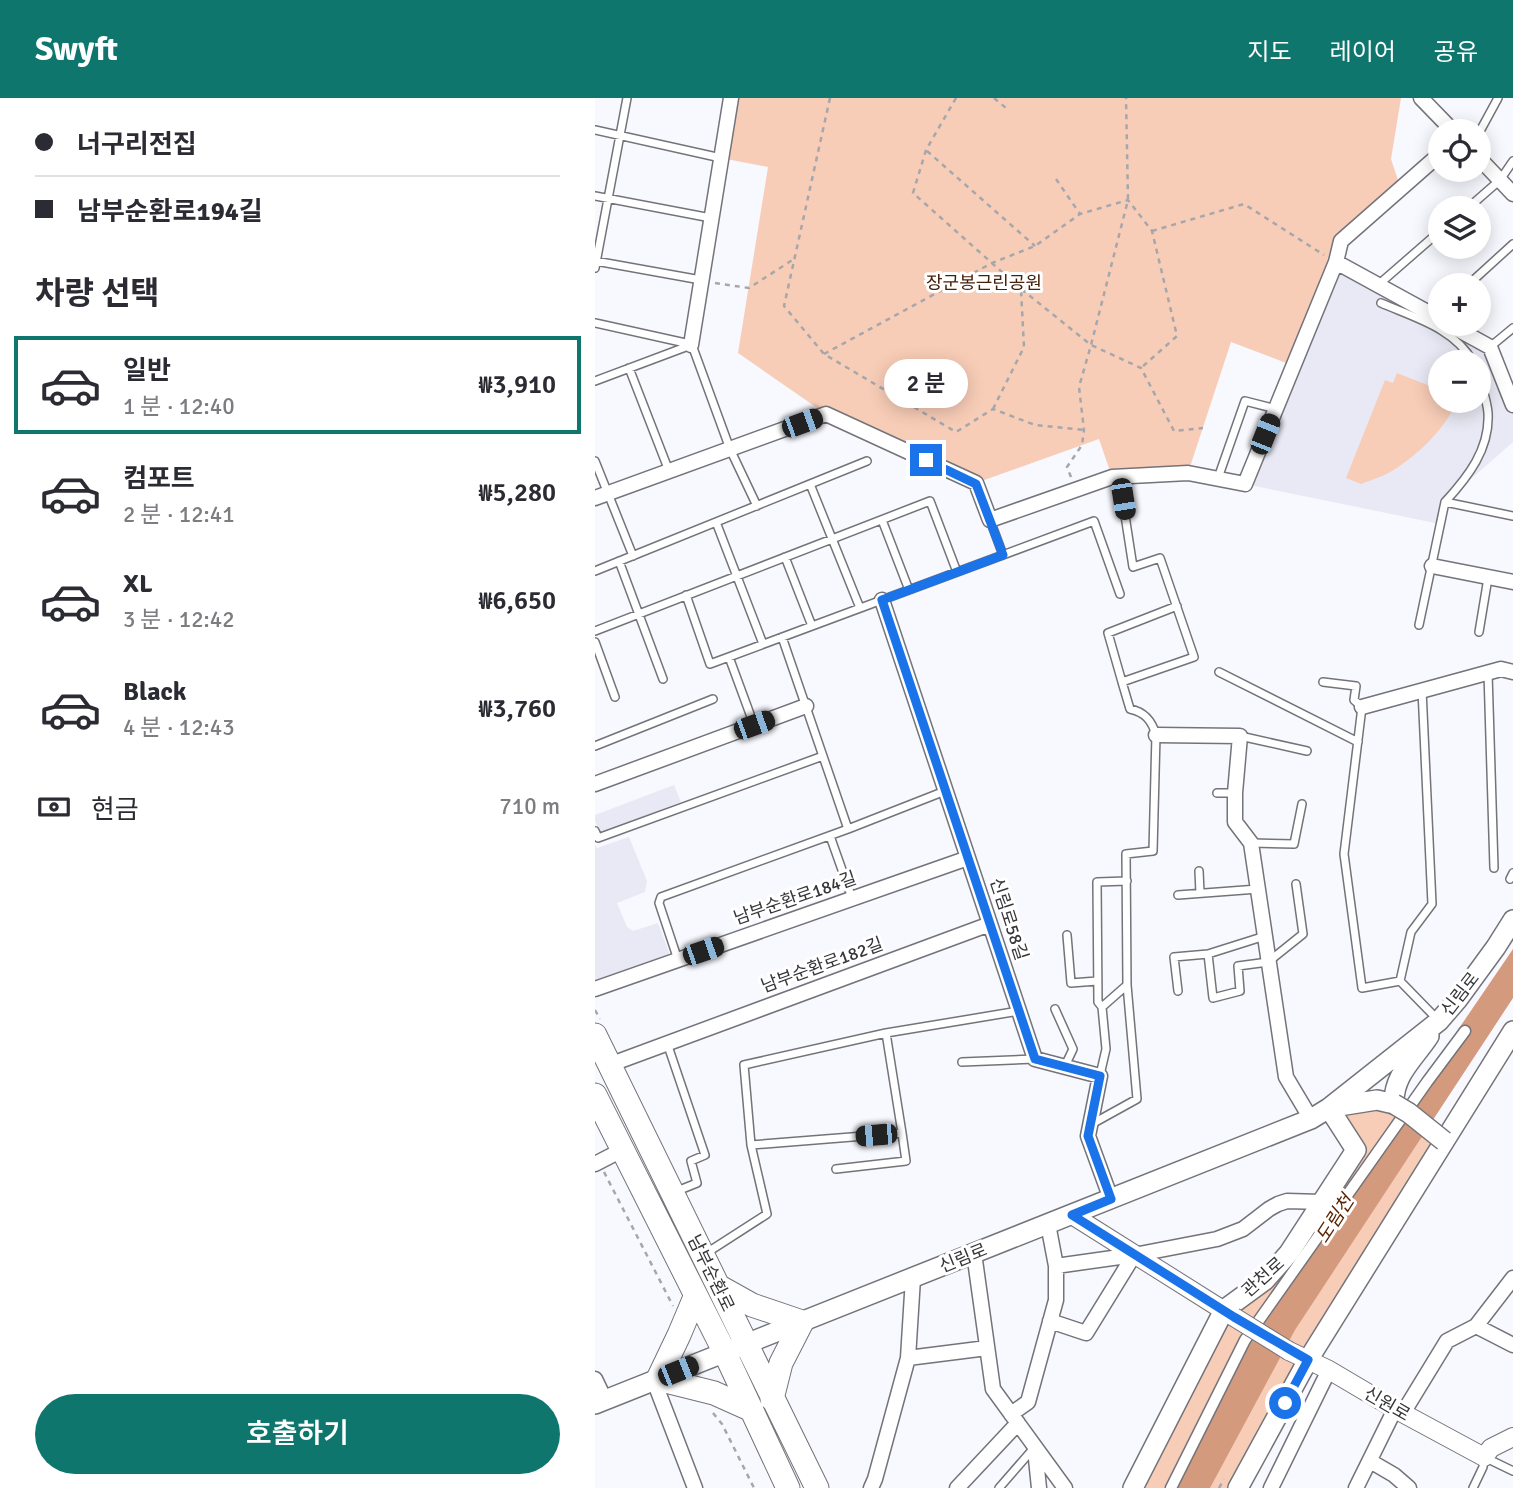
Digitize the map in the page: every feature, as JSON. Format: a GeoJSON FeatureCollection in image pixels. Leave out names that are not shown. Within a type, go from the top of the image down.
{"type":"FeatureCollection","features":[{"type":"Feature","properties":{"kind":"main road","name":"신림로"},"geometry":{"type":"LineString","coordinates":[[600,1402],[1311,1119],[1329,1108],[1439,1021],[1458,999],[1513,920]]}},
{"type":"Feature","properties":{"kind":"main road"},"geometry":{"type":"LineString","coordinates":[[1439,1021],[1397,1081],[1393,1092],[1394,1104],[1444,1141]]}},
{"type":"Feature","properties":{"kind":"main road"},"geometry":{"type":"LineString","coordinates":[[1238,1488],[1308,1360],[1513,1031]]}},
{"type":"Feature","properties":{"kind":"main road","name":"남부순환로"},"geometry":{"type":"LineString","coordinates":[[595,1035],[611,1059],[817,1488]]}},
{"type":"Feature","properties":{"kind":"main road","name":"남부순환로"},"geometry":{"type":"LineString","coordinates":[[595,1095],[725,1353],[788,1488]]}},
{"type":"Feature","properties":{"kind":"main road","name":"신림로"},"geometry":{"type":"LineString","coordinates":[[1329,1108],[1377,1100],[1394,1104]]}},
{"type":"Feature","properties":{"kind":"main road","name":"관천로"},"geometry":{"type":"LineString","coordinates":[[1133,1488],[1229,1313],[1265,1280],[1289,1253],[1356,1150],[1329,1108]]}},
{"type":"Feature","properties":{"kind":"main road"},"geometry":{"type":"LineString","coordinates":[[714,1275],[752,1305],[801,1322],[781,1363],[772,1399]]}},
{"type":"Feature","properties":{"kind":"main road"},"geometry":{"type":"LineString","coordinates":[[695,1297],[656,1380],[714,1393],[752,1410]]}},
{"type":"Feature","properties":{"kind":"street"},"geometry":{"type":"LineString","coordinates":[[691,345],[731,98]]}},
{"type":"Feature","properties":{"kind":"street"},"geometry":{"type":"LineString","coordinates":[[1430,102],[1443,119]]}},
{"type":"Feature","properties":{"kind":"street"},"geometry":{"type":"LineString","coordinates":[[602,496],[825,414],[976,484],[990,520],[1112,477],[1188,472],[1245,484],[1336,262],[1341,241],[1428,165]]}},
{"type":"Feature","properties":{"kind":"street"},"geometry":{"type":"LineString","coordinates":[[1491,171],[1513,194]]}},
{"type":"Feature","properties":{"kind":"street"},"geometry":{"type":"LineString","coordinates":[[1336,262],[1428,310]]}},
{"type":"Feature","properties":{"kind":"street"},"geometry":{"type":"LineString","coordinates":[[1469,336],[1490,348],[1513,405]]}},
{"type":"Feature","properties":{"kind":"street"},"geometry":{"type":"LineString","coordinates":[[1431,566],[1513,582]]}},
{"type":"Feature","properties":{"kind":"street","name":"신림로58길"},"geometry":{"type":"LineString","coordinates":[[882,600],[1035,1059]]}},
{"type":"Feature","properties":{"kind":"street"},"geometry":{"type":"LineString","coordinates":[[1362,707],[1488,672],[1501,669],[1513,672]]}},
{"type":"Feature","properties":{"kind":"street"},"geometry":{"type":"LineString","coordinates":[[595,784],[806,706]]}},
{"type":"Feature","properties":{"kind":"street"},"geometry":{"type":"LineString","coordinates":[[1156,735],[1240,736],[1235,822],[1251,843],[1286,1077],[1311,1119]]}},
{"type":"Feature","properties":{"kind":"street","name":"남부순환로184길"},"geometry":{"type":"LineString","coordinates":[[595,989],[968,858]]}},
{"type":"Feature","properties":{"kind":"street","name":"남부순환로182길"},"geometry":{"type":"LineString","coordinates":[[611,1059],[667,1043],[990,924]]}},
{"type":"Feature","properties":{"kind":"street"},"geometry":{"type":"LineString","coordinates":[[1171,1488],[1244,1340],[1465,1031]]}},
{"type":"Feature","properties":{"kind":"street","name":"남부순환로"},"geometry":{"type":"LineString","coordinates":[[611,1059],[714,1275]]}},
{"type":"Feature","properties":{"kind":"street"},"geometry":{"type":"LineString","coordinates":[[1035,1059],[1100,1076],[1088,1136],[1111,1199]]}},
{"type":"Feature","properties":{"kind":"street"},"geometry":{"type":"LineString","coordinates":[[597,1163],[622,1150]]}},
{"type":"Feature","properties":{"kind":"street"},"geometry":{"type":"LineString","coordinates":[[1056,1266],[1206,1242],[1243,1229],[1269,1209],[1287,1201],[1322,1202]]}},
{"type":"Feature","properties":{"kind":"street"},"geometry":{"type":"LineString","coordinates":[[1072,1215],[1229,1313]]}},
{"type":"Feature","properties":{"kind":"street"},"geometry":{"type":"LineString","coordinates":[[957,1488],[1028,1402],[1056,1300],[1056,1266],[1048,1224]]}},
{"type":"Feature","properties":{"kind":"street"},"geometry":{"type":"LineString","coordinates":[[974,1254],[993,1389],[1065,1488]]}},
{"type":"Feature","properties":{"kind":"street"},"geometry":{"type":"LineString","coordinates":[[1050,1321],[1086,1333],[1134,1255]]}},
{"type":"Feature","properties":{"kind":"street"},"geometry":{"type":"LineString","coordinates":[[871,1488],[908,1358],[913,1278]]}},
{"type":"Feature","properties":{"kind":"street"},"geometry":{"type":"LineString","coordinates":[[1356,1488],[1399,1411],[1447,1340],[1476,1325],[1513,1278]]}},
{"type":"Feature","properties":{"kind":"street","name":"신원로"},"geometry":{"type":"LineString","coordinates":[[1229,1313],[1289,1351],[1329,1370],[1484,1457]]}},
{"type":"Feature","properties":{"kind":"street"},"geometry":{"type":"LineString","coordinates":[[1476,1325],[1513,1345]]}},
{"type":"Feature","properties":{"kind":"street"},"geometry":{"type":"LineString","coordinates":[[908,1358],[987,1348]]}},
{"type":"Feature","properties":{"kind":"street"},"geometry":{"type":"LineString","coordinates":[[1272,1488],[1329,1370]]}},
{"type":"Feature","properties":{"kind":"street"},"geometry":{"type":"LineString","coordinates":[[595,1379],[600,1402]]}},
{"type":"Feature","properties":{"kind":"street"},"geometry":{"type":"LineString","coordinates":[[656,1380],[695,1488]]}},
{"type":"Feature","properties":{"kind":"street"},"geometry":{"type":"LineString","coordinates":[[1484,1457],[1491,1448],[1513,1437]]}},
{"type":"Feature","properties":{"kind":"street"},"geometry":{"type":"LineString","coordinates":[[1035,1447],[1039,1488]]}},
{"type":"Feature","properties":{"kind":"street"},"geometry":{"type":"LineString","coordinates":[[1370,1461],[1394,1475],[1409,1488]]}},
{"type":"Feature","properties":{"kind":"lane"},"geometry":{"type":"LineString","coordinates":[[628,98],[595,264],[702,281]]}},
{"type":"Feature","properties":{"kind":"lane"},"geometry":{"type":"LineString","coordinates":[[1487,119],[1498,98]]}},
{"type":"Feature","properties":{"kind":"lane"},"geometry":{"type":"LineString","coordinates":[[595,131],[721,158]]}},
{"type":"Feature","properties":{"kind":"lane"},"geometry":{"type":"LineString","coordinates":[[1482,196],[1500,180],[1513,161]]}},
{"type":"Feature","properties":{"kind":"lane"},"geometry":{"type":"LineString","coordinates":[[595,197],[712,218]]}},
{"type":"Feature","properties":{"kind":"lane"},"geometry":{"type":"LineString","coordinates":[[1378,285],[1428,242]]}},
{"type":"Feature","properties":{"kind":"lane"},"geometry":{"type":"LineString","coordinates":[[1481,273],[1513,244]]}},
{"type":"Feature","properties":{"kind":"lane"},"geometry":{"type":"LineString","coordinates":[[1381,303],[1426,321],[1465,350]]}},
{"type":"Feature","properties":{"kind":"lane"},"geometry":{"type":"LineString","coordinates":[[595,323],[691,345]]}},
{"type":"Feature","properties":{"kind":"lane"},"geometry":{"type":"LineString","coordinates":[[1490,348],[1513,328]]}},
{"type":"Feature","properties":{"kind":"lane"},"geometry":{"type":"LineString","coordinates":[[595,381],[691,345]]}},
{"type":"Feature","properties":{"kind":"lane"},"geometry":{"type":"LineString","coordinates":[[691,345],[730,449],[757,506]]}},
{"type":"Feature","properties":{"kind":"lane"},"geometry":{"type":"LineString","coordinates":[[629,368],[669,471]]}},
{"type":"Feature","properties":{"kind":"lane"},"geometry":{"type":"LineString","coordinates":[[1218,478],[1245,401],[1276,410]]}},
{"type":"Feature","properties":{"kind":"lane"},"geometry":{"type":"LineString","coordinates":[[1419,625],[1445,502],[1473,468],[1482,450],[1487,433],[1487,413]]}},
{"type":"Feature","properties":{"kind":"lane"},"geometry":{"type":"LineString","coordinates":[[595,461],[602,496],[633,555]]}},
{"type":"Feature","properties":{"kind":"lane"},"geometry":{"type":"LineString","coordinates":[[595,571],[867,461]]}},
{"type":"Feature","properties":{"kind":"lane"},"geometry":{"type":"LineString","coordinates":[[1119,477],[1133,567],[1160,558],[1194,657],[1122,682]]}},
{"type":"Feature","properties":{"kind":"lane"},"geometry":{"type":"LineString","coordinates":[[810,484],[860,608]]}},
{"type":"Feature","properties":{"kind":"lane"},"geometry":{"type":"LineString","coordinates":[[595,631],[930,501],[957,572]]}},
{"type":"Feature","properties":{"kind":"lane"},"geometry":{"type":"LineString","coordinates":[[1445,502],[1513,516]]}},
{"type":"Feature","properties":{"kind":"lane"},"geometry":{"type":"LineString","coordinates":[[882,520],[909,590]]}},
{"type":"Feature","properties":{"kind":"lane"},"geometry":{"type":"LineString","coordinates":[[990,520],[1003,555]]}},
{"type":"Feature","properties":{"kind":"lane"},"geometry":{"type":"LineString","coordinates":[[686,596],[711,664],[1094,521],[1120,594]]}},
{"type":"Feature","properties":{"kind":"lane"},"geometry":{"type":"LineString","coordinates":[[716,522],[763,644]]}},
{"type":"Feature","properties":{"kind":"lane"},"geometry":{"type":"LineString","coordinates":[[785,557],[812,626]]}},
{"type":"Feature","properties":{"kind":"lane"},"geometry":{"type":"LineString","coordinates":[[619,561],[663,678]]}},
{"type":"Feature","properties":{"kind":"lane"},"geometry":{"type":"LineString","coordinates":[[1479,632],[1488,577]]}},
{"type":"Feature","properties":{"kind":"lane"},"geometry":{"type":"LineString","coordinates":[[1090,1126],[1137,1099],[1127,985],[1126,854],[1153,851],[1156,735],[1145,716],[1130,709],[1108,633],[1177,606]]}},
{"type":"Feature","properties":{"kind":"lane"},"geometry":{"type":"LineString","coordinates":[[782,637],[848,829]]}},
{"type":"Feature","properties":{"kind":"lane"},"geometry":{"type":"LineString","coordinates":[[595,642],[615,697]]}},
{"type":"Feature","properties":{"kind":"lane"},"geometry":{"type":"LineString","coordinates":[[729,657],[754,725]]}},
{"type":"Feature","properties":{"kind":"lane"},"geometry":{"type":"LineString","coordinates":[[1219,672],[1358,742]]}},
{"type":"Feature","properties":{"kind":"lane"},"geometry":{"type":"LineString","coordinates":[[1488,672],[1494,868]]}},
{"type":"Feature","properties":{"kind":"lane"},"geometry":{"type":"LineString","coordinates":[[1322,682],[1356,686],[1354,700],[1362,707],[1344,854],[1361,988],[1400,981]]}},
{"type":"Feature","properties":{"kind":"lane"},"geometry":{"type":"LineString","coordinates":[[1400,981],[1411,932],[1432,904],[1422,691]]}},
{"type":"Feature","properties":{"kind":"lane"},"geometry":{"type":"LineString","coordinates":[[595,746],[713,698]]}},
{"type":"Feature","properties":{"kind":"lane"},"geometry":{"type":"LineString","coordinates":[[1240,736],[1307,751]]}},
{"type":"Feature","properties":{"kind":"lane"},"geometry":{"type":"LineString","coordinates":[[595,831],[598,838],[823,756]]}},
{"type":"Feature","properties":{"kind":"lane"},"geometry":{"type":"LineString","coordinates":[[678,960],[659,903],[661,897],[946,791]]}},
{"type":"Feature","properties":{"kind":"lane"},"geometry":{"type":"LineString","coordinates":[[1217,793],[1235,793]]}},
{"type":"Feature","properties":{"kind":"lane"},"geometry":{"type":"LineString","coordinates":[[1251,843],[1294,844],[1301,804]]}},
{"type":"Feature","properties":{"kind":"lane"},"geometry":{"type":"LineString","coordinates":[[830,836],[852,899]]}},
{"type":"Feature","properties":{"kind":"lane"},"geometry":{"type":"LineString","coordinates":[[1199,871],[1201,893]]}},
{"type":"Feature","properties":{"kind":"lane"},"geometry":{"type":"LineString","coordinates":[[1100,1076],[1105,1049],[1102,1007],[1098,1002],[1097,882],[1127,881]]}},
{"type":"Feature","properties":{"kind":"lane"},"geometry":{"type":"LineString","coordinates":[[1208,954],[1213,998],[1240,991],[1238,966],[1268,961],[1303,934],[1296,884]]}},
{"type":"Feature","properties":{"kind":"lane"},"geometry":{"type":"LineString","coordinates":[[1178,895],[1258,889]]}},
{"type":"Feature","properties":{"kind":"lane"},"geometry":{"type":"LineString","coordinates":[[1067,935],[1071,983],[1097,981]]}},
{"type":"Feature","properties":{"kind":"lane"},"geometry":{"type":"LineString","coordinates":[[1178,991],[1174,957],[1208,954],[1265,936]]}},
{"type":"Feature","properties":{"kind":"lane"},"geometry":{"type":"LineString","coordinates":[[1400,981],[1439,1021]]}},
{"type":"Feature","properties":{"kind":"lane"},"geometry":{"type":"LineString","coordinates":[[1102,1007],[1127,985]]}},
{"type":"Feature","properties":{"kind":"lane"},"geometry":{"type":"LineString","coordinates":[[1055,1009],[1073,1049],[1065,1067]]}},
{"type":"Feature","properties":{"kind":"lane"},"geometry":{"type":"LineString","coordinates":[[714,1275],[708,1252],[767,1214],[751,1145],[744,1065],[886,1033],[1019,1011]]}},
{"type":"Feature","properties":{"kind":"lane"},"geometry":{"type":"LineString","coordinates":[[836,1169],[906,1161],[886,1033]]}},
{"type":"Feature","properties":{"kind":"lane"},"geometry":{"type":"LineString","coordinates":[[667,1043],[705,1155],[691,1161],[697,1183],[676,1192]]}},
{"type":"Feature","properties":{"kind":"lane"},"geometry":{"type":"LineString","coordinates":[[963,1062],[1035,1059]]}},
{"type":"Feature","properties":{"kind":"lane"},"geometry":{"type":"LineString","coordinates":[[751,1145],[902,1133]]}},
{"type":"Feature","properties":{"kind":"lane"},"geometry":{"type":"LineString","coordinates":[[999,1488],[1035,1447]]}},
{"type":"Feature","properties":{"kind":"lane"},"geometry":{"type":"LineString","coordinates":[[1473,1488],[1483,1467],[1484,1457]]}},
{"type":"Feature","properties":{"kind":"lane","name":"신원로"},"geometry":{"type":"LineString","coordinates":[[1484,1457],[1513,1471]]}},
{"type":"Feature","properties":{"kind":"path"},"geometry":{"type":"LineString","coordinates":[[830,98],[784,306],[824,354],[956,432],[992,409],[1024,346],[1020,288]]}},
{"type":"Feature","properties":{"kind":"path"},"geometry":{"type":"LineString","coordinates":[[956,98],[926,150],[913,193],[1020,288],[1091,345],[1141,368],[1174,431],[1203,428]]}},
{"type":"Feature","properties":{"kind":"path"},"geometry":{"type":"LineString","coordinates":[[994,98],[1006,108]]}},
{"type":"Feature","properties":{"kind":"path"},"geometry":{"type":"LineString","coordinates":[[1076,490],[1067,467],[1082,445],[1084,430],[1079,387],[1128,200],[1126,98]]}},
{"type":"Feature","properties":{"kind":"path"},"geometry":{"type":"LineString","coordinates":[[926,150],[1035,246]]}},
{"type":"Feature","properties":{"kind":"path"},"geometry":{"type":"LineString","coordinates":[[1056,179],[1080,214]]}},
{"type":"Feature","properties":{"kind":"path"},"geometry":{"type":"LineString","coordinates":[[824,354],[992,263],[1035,246],[1080,214],[1128,200]]}},
{"type":"Feature","properties":{"kind":"path"},"geometry":{"type":"LineString","coordinates":[[1128,200],[1152,231],[1177,336],[1141,368]]}},
{"type":"Feature","properties":{"kind":"path"},"geometry":{"type":"LineString","coordinates":[[1152,231],[1244,204],[1336,262]]}},
{"type":"Feature","properties":{"kind":"path"},"geometry":{"type":"LineString","coordinates":[[702,281],[749,288],[794,259]]}},
{"type":"Feature","properties":{"kind":"path"},"geometry":{"type":"LineString","coordinates":[[992,409],[1035,425],[1084,430]]}},
{"type":"Feature","properties":{"kind":"path"},"geometry":{"type":"LineString","coordinates":[[597,1163],[675,1309]]}},
{"type":"Feature","properties":{"kind":"path"},"geometry":{"type":"LineString","coordinates":[[713,1413],[722,1423],[754,1488]]}},
{"type":"Feature","properties":{"kind":"shaded area"},"geometry":{"type":"Polygon","coordinates":[[[1336,262],[1428,313],[1428,336],[1470,336],[1490,347],[1513,405],[1513,442],[1445,502],[1440,524],[1245,484],[1336,262]]]}},
{"type":"Feature","properties":{"kind":"shaded area"},"geometry":{"type":"Polygon","coordinates":[[[674,785],[681,802],[600,833],[595,815],[674,785]]]}},
{"type":"Feature","properties":{"kind":"shaded area"},"geometry":{"type":"Polygon","coordinates":[[[629,837],[647,881],[645,892],[617,903],[627,927],[633,931],[658,923],[671,958],[595,982],[595,845],[597,848],[629,837]]]}},
{"type":"Feature","properties":{"kind":"green space","name":"장군봉근린공원"},"geometry":{"type":"Polygon","coordinates":[[[731,98],[1401,98],[1391,159],[1401,189],[1341,241],[1294,366],[1231,342],[1188,473],[1112,477],[1099,439],[976,483],[826,414],[738,353],[768,167],[721,158],[731,98]]]}},
{"type":"Feature","properties":{"kind":"green space"},"geometry":{"type":"Polygon","coordinates":[[[1397,373],[1428,385],[1428,413],[1451,413],[1438,431],[1402,465],[1361,484],[1346,478],[1385,380],[1393,383],[1397,373]]]}},
{"type":"Feature","properties":{"kind":"green space"},"geometry":{"type":"Polygon","coordinates":[[[1375,1104],[1399,1110],[1440,1142],[1235,1488],[1139,1488],[1223,1324],[1360,1150],[1335,1112],[1375,1104]]]}},
{"type":"Feature","properties":{"kind":"water","name":"도림천"},"geometry":{"type":"Polygon","coordinates":[[[1513,949],[1513,998],[1295,1330],[1210,1488],[1167,1488],[1248,1338],[1513,949]]]}},
{"type":"Feature","properties":{"kind":"route"},"geometry":{"type":"LineString","coordinates":[[926,460],[976,484],[1003,555],[882,600],[1035,1059],[1100,1076],[1088,1136],[1111,1199],[1072,1215],[1289,1351],[1308,1360],[1285,1403]]}}]}
